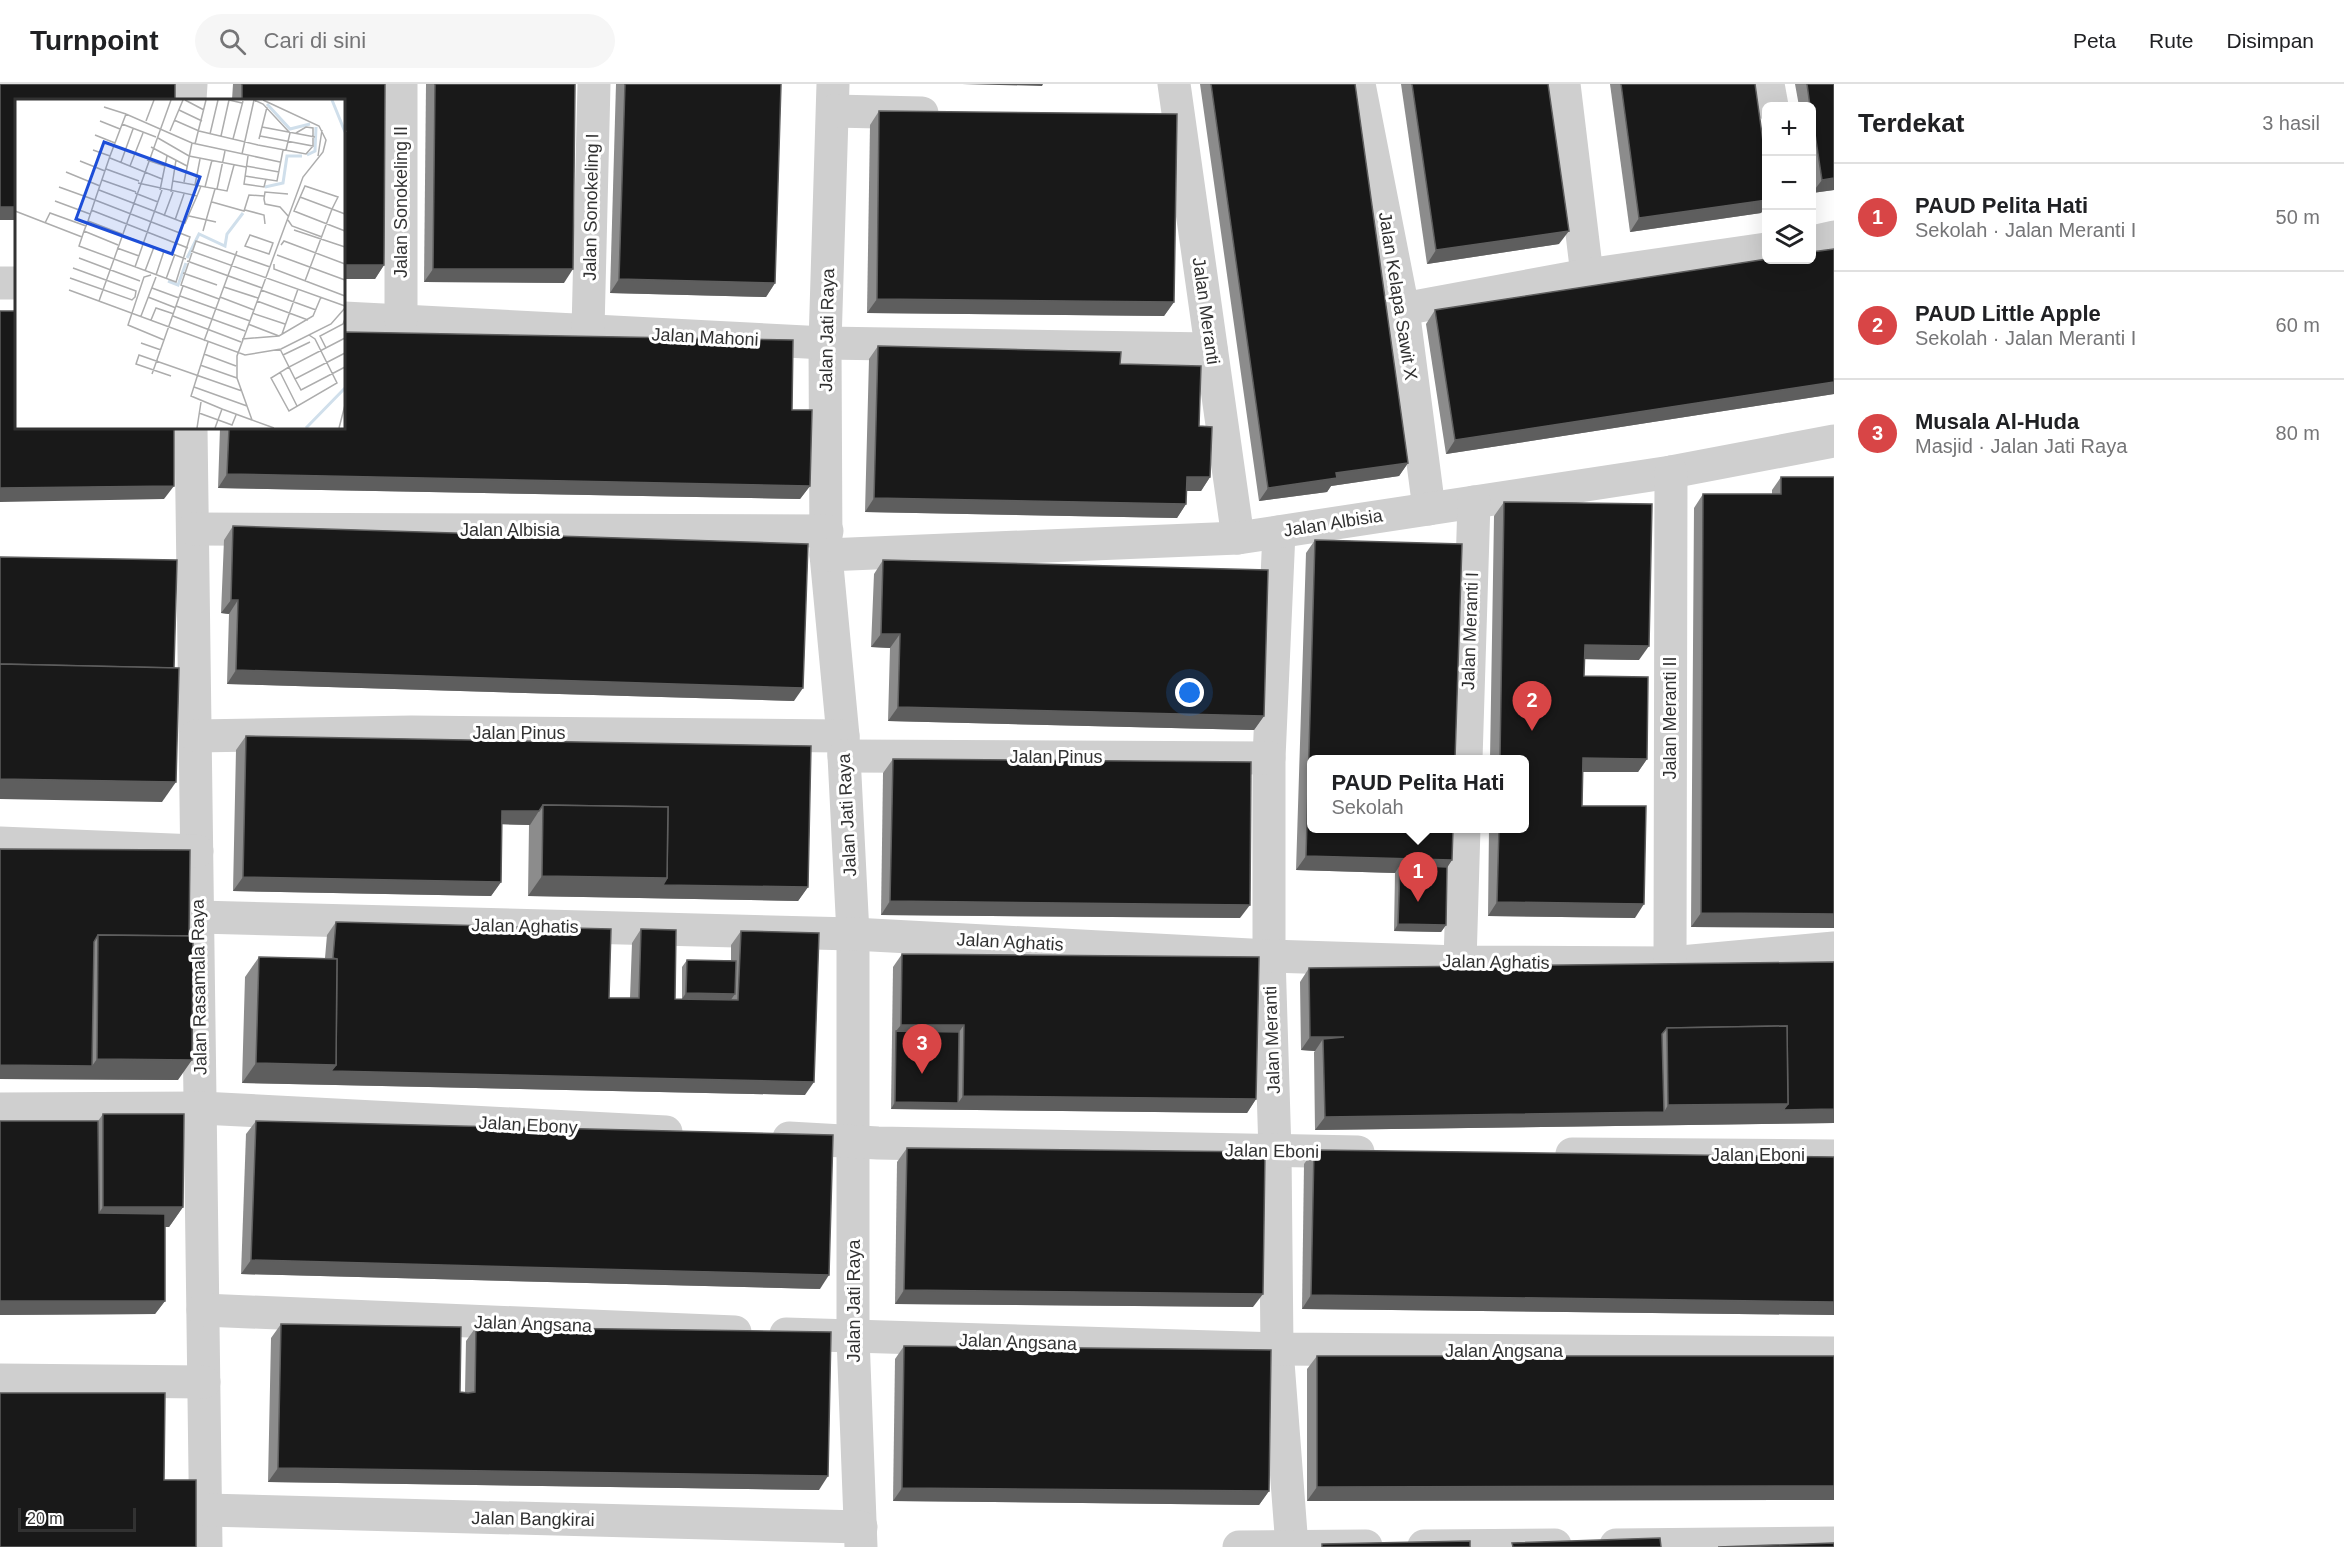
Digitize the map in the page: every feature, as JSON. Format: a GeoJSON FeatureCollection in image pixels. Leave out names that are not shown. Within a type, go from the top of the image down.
{"type":"FeatureCollection","features":[{"type":"Feature","properties":{"kind":"street","name":"Jalan Sonokeling II"},"geometry":{"type":"LineString","coordinates":[[401,84],[401,320]]}},
{"type":"Feature","properties":{"kind":"street","name":"Jalan Sonokeling I"},"geometry":{"type":"LineString","coordinates":[[588,330],[594,84]]}},
{"type":"Feature","properties":{"kind":"street","name":"Jalan Meranti"},"geometry":{"type":"LineString","coordinates":[[1174,84],[1238,538]]}},
{"type":"Feature","properties":{"kind":"street","name":"Jalan Kelapa Sawit X"},"geometry":{"type":"LineString","coordinates":[[1359,84],[1403,309],[1429,508]]}},
{"type":"Feature","properties":{"kind":"street"},"geometry":{"type":"LineString","coordinates":[[1564,84],[1587,274]]}},
{"type":"Feature","properties":{"kind":"street"},"geometry":{"type":"LineString","coordinates":[[1768,84],[1771,102]]}},
{"type":"Feature","properties":{"kind":"street"},"geometry":{"type":"LineString","coordinates":[[834,98],[955,114]]}},
{"type":"Feature","properties":{"kind":"street","name":"Jalan Jati Raya"},"geometry":{"type":"LineString","coordinates":[[834,98],[825,343],[827,543],[843,746],[854,934],[853,1337],[861,1537]]}},
{"type":"Feature","properties":{"kind":"street"},"geometry":{"type":"LineString","coordinates":[[1143,117],[1178,117]]}},
{"type":"Feature","properties":{"kind":"street"},"geometry":{"type":"LineString","coordinates":[[1816,241],[1834,237]]}},
{"type":"Feature","properties":{"kind":"street"},"geometry":{"type":"LineString","coordinates":[[1403,309],[1587,274],[1762,250]]}},
{"type":"Feature","properties":{"kind":"street","name":"Jalan Mahoni"},"geometry":{"type":"LineString","coordinates":[[345,318],[825,343],[1211,349]]}},
{"type":"Feature","properties":{"kind":"street","name":"Jalan Rasamala Raya"},"geometry":{"type":"LineString","coordinates":[[191,429],[206,1547]]}},
{"type":"Feature","properties":{"kind":"street","name":"Jalan Albisia"},"geometry":{"type":"LineString","coordinates":[[159,560],[193,544],[827,543],[1238,538],[1671,472],[1834,441]]}},
{"type":"Feature","properties":{"kind":"street","name":"Jalan Meranti II"},"geometry":{"type":"LineString","coordinates":[[1670,963],[1671,472]]}},
{"type":"Feature","properties":{"kind":"street","name":"Jalan Meranti I"},"geometry":{"type":"LineString","coordinates":[[1466,755],[1474,502]]}},
{"type":"Feature","properties":{"kind":"street","name":"Jalan Meranti"},"geometry":{"type":"LineString","coordinates":[[1279,532],[1269,758],[1269,956],[1275,1152],[1277,1349],[1292,1547]]}},
{"type":"Feature","properties":{"kind":"street","name":"Jalan Pinus"},"geometry":{"type":"LineString","coordinates":[[196,736],[411,732],[1269,758]]}},
{"type":"Feature","properties":{"kind":"street"},"geometry":{"type":"LineString","coordinates":[[1460,962],[1464,833]]}},
{"type":"Feature","properties":{"kind":"street"},"geometry":{"type":"LineString","coordinates":[[0,843],[197,851]]}},
{"type":"Feature","properties":{"kind":"street","name":"Jalan Aghatis"},"geometry":{"type":"LineString","coordinates":[[198,917],[854,934],[1269,956],[1460,962],[1670,963],[1828,948]]}},
{"type":"Feature","properties":{"kind":"street","name":"Jalan Ebony"},"geometry":{"type":"LineString","coordinates":[[0,1109],[201,1108],[700,1134]]}},
{"type":"Feature","properties":{"kind":"street"},"geometry":{"type":"LineString","coordinates":[[759,1137],[854,1142]]}},
{"type":"Feature","properties":{"kind":"street","name":"Jalan Eboni"},"geometry":{"type":"LineString","coordinates":[[854,1142],[1275,1152],[1383,1152]]}},
{"type":"Feature","properties":{"kind":"street","name":"Jalan Eboni"},"geometry":{"type":"LineString","coordinates":[[1537,1154],[1834,1156]]}},
{"type":"Feature","properties":{"kind":"street","name":"Jalan Angsana"},"geometry":{"type":"LineString","coordinates":[[203,1310],[853,1337],[1277,1349],[1834,1353]]}},
{"type":"Feature","properties":{"kind":"street"},"geometry":{"type":"LineString","coordinates":[[0,1380],[204,1382]]}},
{"type":"Feature","properties":{"kind":"street","name":"Jalan Bangkirai"},"geometry":{"type":"LineString","coordinates":[[206,1510],[861,1537]]}},
{"type":"Feature","properties":{"kind":"street"},"geometry":{"type":"LineString","coordinates":[[1239,1547],[1683,1546],[1834,1543]]}},
{"type":"Feature","properties":{"kind":"building"},"geometry":{"type":"Polygon","coordinates":[[[0,84],[175,84],[175,99],[15,99],[15,207],[0,207],[0,84]]]}},
{"type":"Feature","properties":{"kind":"building"},"geometry":{"type":"Polygon","coordinates":[[[242,84],[385,84],[384,265],[345,265],[345,99],[242,99],[242,84]]]}},
{"type":"Feature","properties":{"kind":"building"},"geometry":{"type":"Polygon","coordinates":[[[435,84],[575,84],[573,269],[433,269],[435,84]]]}},
{"type":"Feature","properties":{"kind":"building"},"geometry":{"type":"Polygon","coordinates":[[[625,84],[781,84],[775,283],[619,279],[625,84]]]}},
{"type":"Feature","properties":{"kind":"building"},"geometry":{"type":"Polygon","coordinates":[[[1211,84],[1355,84],[1408,463],[1336,473],[1337,478],[1268,488],[1211,84]]]}},
{"type":"Feature","properties":{"kind":"building"},"geometry":{"type":"Polygon","coordinates":[[[1412,84],[1548,84],[1569,231],[1436,250],[1412,84]]]}},
{"type":"Feature","properties":{"kind":"building"},"geometry":{"type":"Polygon","coordinates":[[[1621,84],[1755,84],[1762,134],[1762,201],[1639,218],[1621,84]]]}},
{"type":"Feature","properties":{"kind":"building"},"geometry":{"type":"Polygon","coordinates":[[[1807,84],[1834,84],[1834,178],[1822,180],[1816,140],[1816,102],[1809,102],[1807,84]]]}},
{"type":"Feature","properties":{"kind":"building"},"geometry":{"type":"Polygon","coordinates":[[[879,111],[1177,114],[1174,302],[877,299],[879,111]]]}},
{"type":"Feature","properties":{"kind":"building"},"geometry":{"type":"Polygon","coordinates":[[[1834,249],[1834,382],[1455,440],[1435,310],[1762,260],[1762,264],[1816,264],[1816,251],[1834,249]]]}},
{"type":"Feature","properties":{"kind":"building"},"geometry":{"type":"Polygon","coordinates":[[[0,311],[15,311],[15,429],[174,429],[174,486],[0,488],[0,311]]]}},
{"type":"Feature","properties":{"kind":"building"},"geometry":{"type":"Polygon","coordinates":[[[345,332],[793,340],[792,410],[812,410],[810,486],[227,474],[229,429],[345,429],[345,332]]]}},
{"type":"Feature","properties":{"kind":"building"},"geometry":{"type":"Polygon","coordinates":[[[878,346],[1121,352],[1120,364],[1201,366],[1199,426],[1212,427],[1210,477],[1187,477],[1186,504],[874,498],[878,346]]]}},
{"type":"Feature","properties":{"kind":"building"},"geometry":{"type":"Polygon","coordinates":[[[1781,477],[1834,477],[1834,914],[1701,913],[1703,494],[1781,494],[1781,477]]]}},
{"type":"Feature","properties":{"kind":"building"},"geometry":{"type":"Polygon","coordinates":[[[1504,502],[1652,504],[1649,646],[1585,645],[1584,676],[1648,677],[1647,759],[1583,758],[1582,806],[1646,806],[1644,904],[1497,902],[1499,833],[1529,833],[1529,755],[1500,755],[1504,502]]]}},
{"type":"Feature","properties":{"kind":"building"},"geometry":{"type":"Polygon","coordinates":[[[233,526],[808,544],[803,688],[236,670],[238,600],[231,600],[233,526]]]}},
{"type":"Feature","properties":{"kind":"building"},"geometry":{"type":"Polygon","coordinates":[[[1315,540],[1462,544],[1455,755],[1309,755],[1315,540]]]}},
{"type":"Feature","properties":{"kind":"building"},"geometry":{"type":"Polygon","coordinates":[[[0,557],[177,560],[174,668],[0,664],[0,557]]]}},
{"type":"Feature","properties":{"kind":"building"},"geometry":{"type":"Polygon","coordinates":[[[883,560],[1268,570],[1264,716],[898,707],[900,634],[881,634],[883,560]]]}},
{"type":"Feature","properties":{"kind":"building"},"geometry":{"type":"Polygon","coordinates":[[[0,664],[179,668],[176,782],[0,779],[0,664]]]}},
{"type":"Feature","properties":{"kind":"building"},"geometry":{"type":"Polygon","coordinates":[[[246,736],[811,746],[808,887],[663,885],[667,878],[668,807],[543,805],[539,811],[502,811],[501,882],[243,877],[246,736]]]}},
{"type":"Feature","properties":{"kind":"building"},"geometry":{"type":"Polygon","coordinates":[[[893,759],[1251,762],[1250,905],[890,901],[893,759]]]}},
{"type":"Feature","properties":{"kind":"building"},"geometry":{"type":"Polygon","coordinates":[[[543,805],[668,807],[667,878],[542,876],[543,805]]]}},
{"type":"Feature","properties":{"kind":"building"},"geometry":{"type":"Polygon","coordinates":[[[1307,821],[1307,833],[1453,833],[1452,860],[1306,856],[1307,821]]]}},
{"type":"Feature","properties":{"kind":"building"},"geometry":{"type":"Polygon","coordinates":[[[0,849],[190,850],[189,936],[98,935],[94,942],[92,1066],[0,1065],[0,849]]]}},
{"type":"Feature","properties":{"kind":"building"},"geometry":{"type":"Polygon","coordinates":[[[1400,865],[1447,867],[1446,925],[1398,924],[1400,865]]]}},
{"type":"Feature","properties":{"kind":"building"},"geometry":{"type":"Polygon","coordinates":[[[336,922],[611,929],[609,998],[639,998],[641,929],[676,930],[675,999],[738,1000],[741,931],[819,933],[814,1082],[331,1071],[336,1065],[337,959],[333,958],[336,922]]]}},
{"type":"Feature","properties":{"kind":"building"},"geometry":{"type":"Polygon","coordinates":[[[98,935],[193,936],[192,1060],[97,1059],[98,935]]]}},
{"type":"Feature","properties":{"kind":"building"},"geometry":{"type":"Polygon","coordinates":[[[902,954],[1259,957],[1256,1099],[963,1096],[964,1025],[901,1025],[902,954]]]}},
{"type":"Feature","properties":{"kind":"building"},"geometry":{"type":"Polygon","coordinates":[[[259,957],[337,959],[336,1065],[256,1063],[259,957]]]}},
{"type":"Feature","properties":{"kind":"building"},"geometry":{"type":"Polygon","coordinates":[[[687,960],[736,961],[735,994],[686,993],[687,960]]]}},
{"type":"Feature","properties":{"kind":"building"},"geometry":{"type":"Polygon","coordinates":[[[1834,962],[1834,1109],[1783,1110],[1788,1104],[1787,1026],[1667,1028],[1662,1034],[1664,1112],[1325,1117],[1323,1039],[1344,1037],[1310,1037],[1309,968],[1834,962]]]}},
{"type":"Feature","properties":{"kind":"building"},"geometry":{"type":"Polygon","coordinates":[[[1787,1026],[1788,1104],[1668,1105],[1667,1028],[1787,1026]]]}},
{"type":"Feature","properties":{"kind":"building"},"geometry":{"type":"Polygon","coordinates":[[[896,1031],[959,1032],[958,1103],[895,1102],[896,1031]]]}},
{"type":"Feature","properties":{"kind":"building"},"geometry":{"type":"Polygon","coordinates":[[[103,1114],[184,1114],[183,1207],[103,1207],[103,1114]]]}},
{"type":"Feature","properties":{"kind":"building"},"geometry":{"type":"Polygon","coordinates":[[[0,1121],[98,1121],[99,1213],[165,1214],[165,1301],[0,1301],[0,1121]]]}},
{"type":"Feature","properties":{"kind":"building"},"geometry":{"type":"Polygon","coordinates":[[[256,1121],[833,1135],[829,1275],[251,1260],[256,1121]]]}},
{"type":"Feature","properties":{"kind":"building"},"geometry":{"type":"Polygon","coordinates":[[[907,1148],[1265,1152],[1263,1294],[904,1290],[907,1148]]]}},
{"type":"Feature","properties":{"kind":"building"},"geometry":{"type":"Polygon","coordinates":[[[1314,1150],[1834,1157],[1834,1302],[1311,1295],[1314,1150]]]}},
{"type":"Feature","properties":{"kind":"building"},"geometry":{"type":"Polygon","coordinates":[[[281,1324],[461,1327],[460,1392],[468,1393],[475,1392],[476,1327],[831,1332],[828,1476],[278,1468],[281,1324]]]}},
{"type":"Feature","properties":{"kind":"building"},"geometry":{"type":"Polygon","coordinates":[[[904,1346],[1271,1350],[1269,1491],[902,1488],[904,1346]]]}},
{"type":"Feature","properties":{"kind":"building"},"geometry":{"type":"Polygon","coordinates":[[[1317,1356],[1834,1356],[1834,1486],[1317,1487],[1317,1356]]]}},
{"type":"Feature","properties":{"kind":"building"},"geometry":{"type":"Polygon","coordinates":[[[0,1393],[165,1393],[164,1480],[196,1480],[196,1547],[0,1547],[0,1393]]]}},
{"type":"Feature","properties":{"kind":"building"},"geometry":{"type":"Polygon","coordinates":[[[1660,1538],[1661,1547],[1513,1547],[1512,1543],[1660,1538]]]}},
{"type":"Feature","properties":{"kind":"building"},"geometry":{"type":"Polygon","coordinates":[[[1470,1541],[1470,1547],[1322,1547],[1322,1544],[1470,1541]]]}},
{"type":"Feature","properties":{"kind":"building"},"geometry":{"type":"Polygon","coordinates":[[[1834,1543],[1834,1547],[1718,1547],[1834,1543]]]}},
{"type":"Feature","properties":{"kind":"place","name":"PAUD Little Apple"},"geometry":{"type":"Point","coordinates":[1532,731]}},
{"type":"Feature","properties":{"kind":"place","name":"PAUD Pelita Hati"},"geometry":{"type":"Point","coordinates":[1418,902]}},
{"type":"Feature","properties":{"kind":"place","name":"Musala Al-Huda"},"geometry":{"type":"Point","coordinates":[922,1074]}}]}
